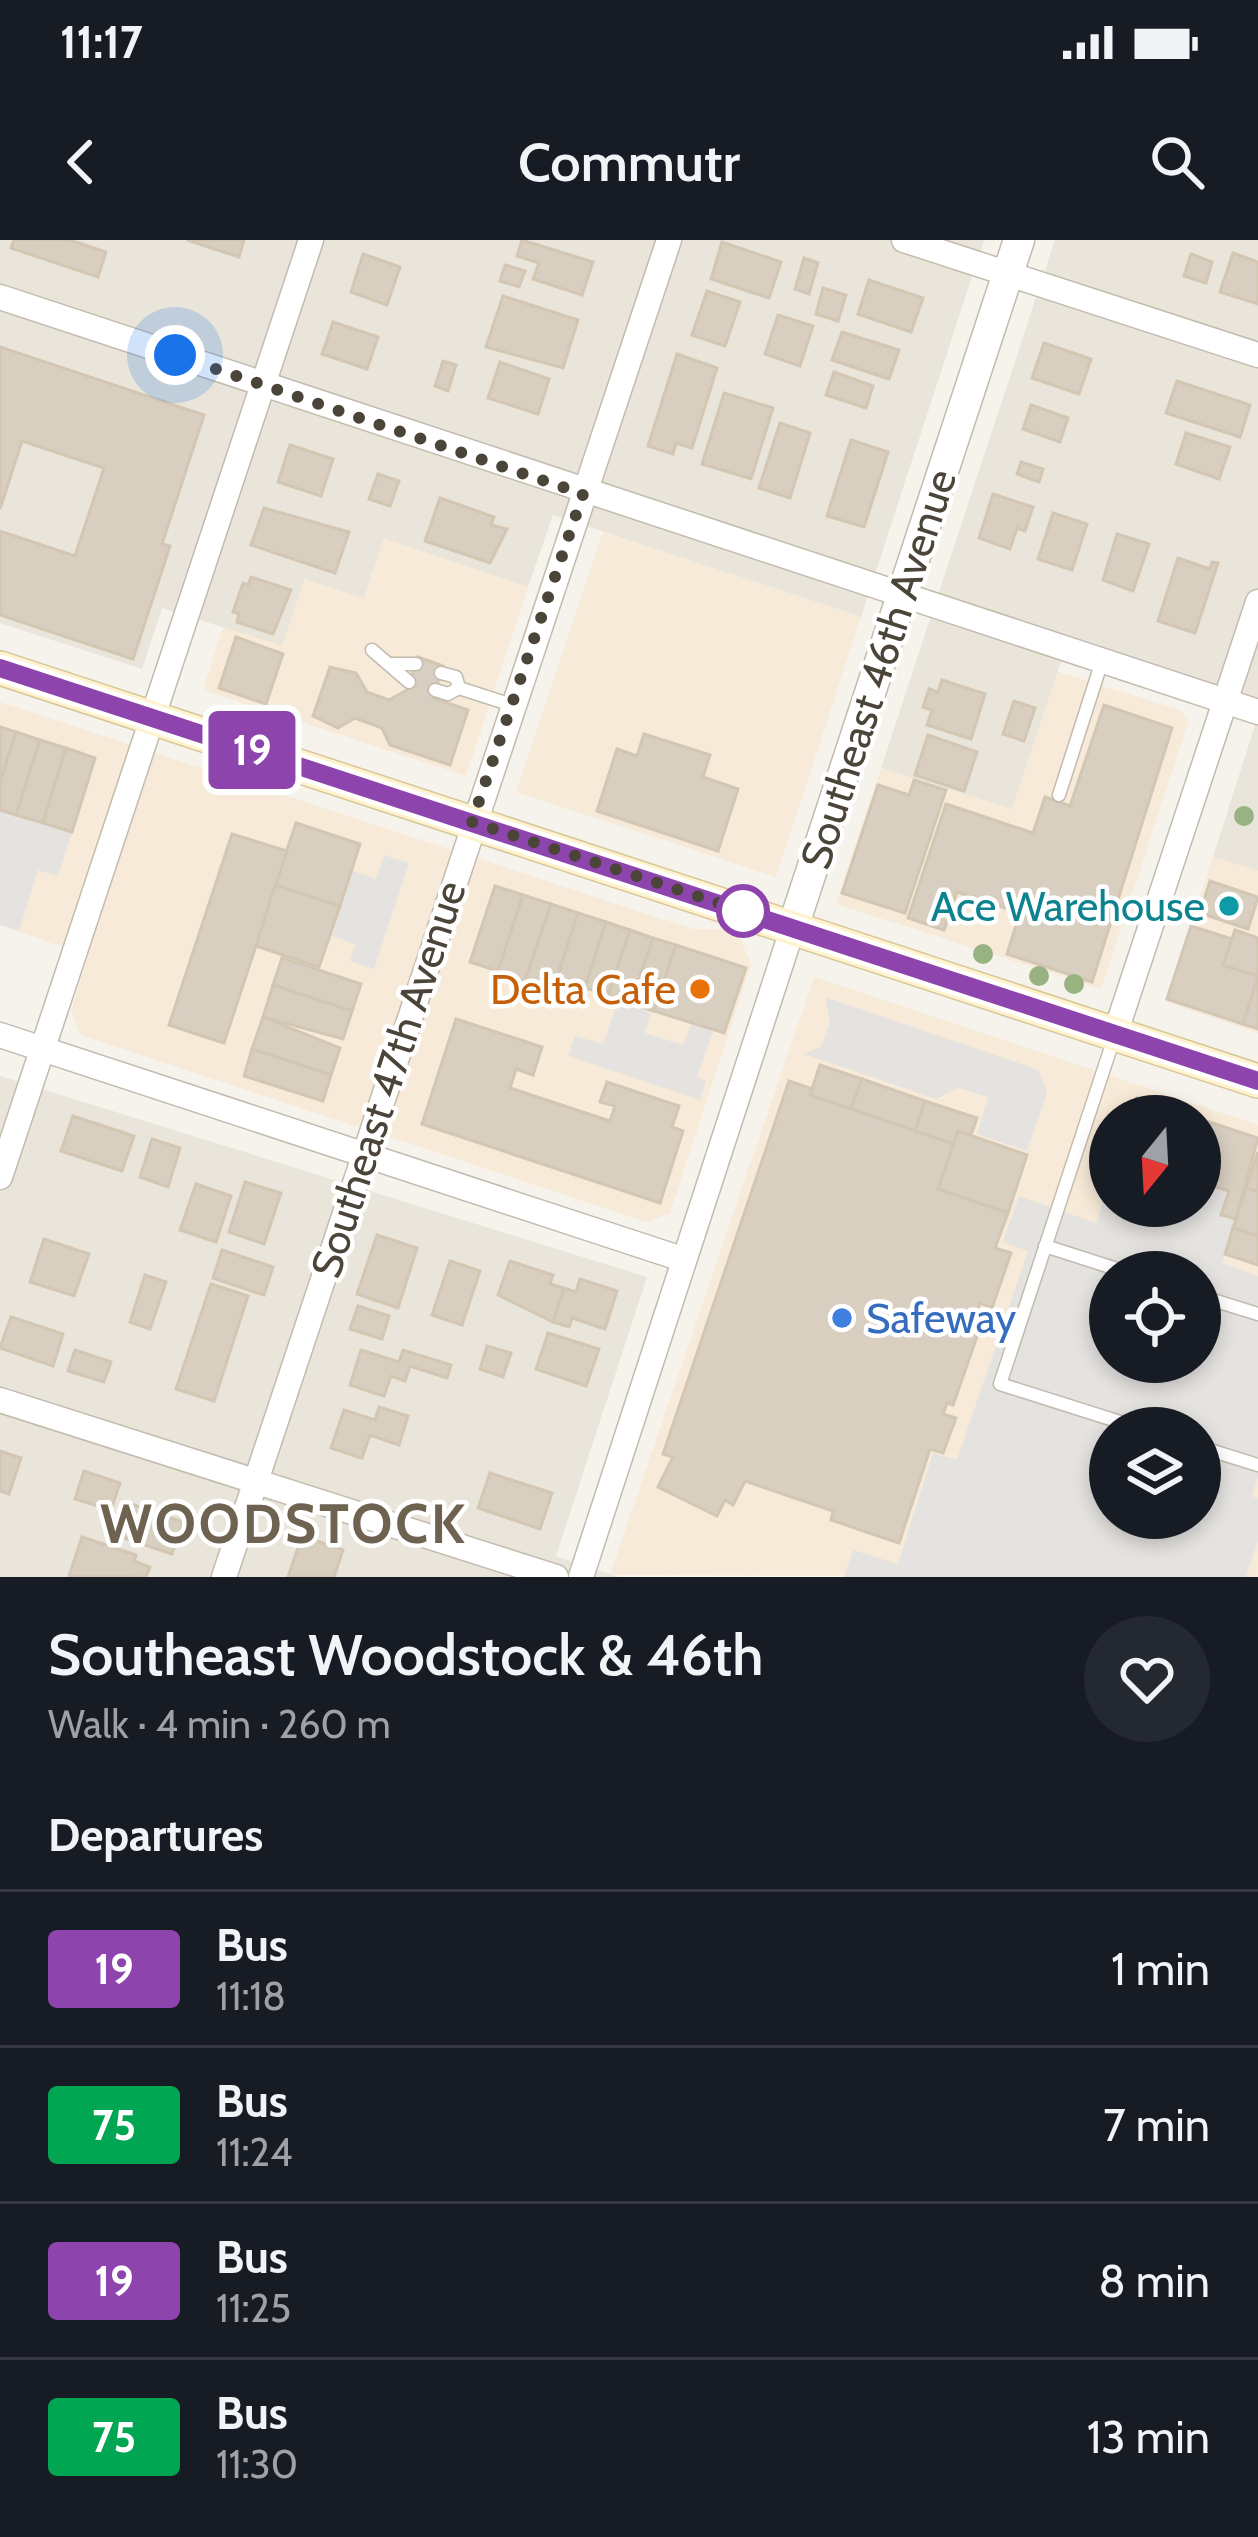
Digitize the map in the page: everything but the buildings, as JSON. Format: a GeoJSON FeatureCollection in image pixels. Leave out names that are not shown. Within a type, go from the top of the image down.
{"type":"FeatureCollection","features":[{"type":"Feature","properties":{"kind":"main road"},"geometry":{"type":"LineString","coordinates":[[0,668],[1258,1081]]}},
{"type":"Feature","properties":{"kind":"street"},"geometry":{"type":"LineString","coordinates":[[0,1177],[311,240]]}},
{"type":"Feature","properties":{"kind":"street","name":"Southeast 47th Avenue"},"geometry":{"type":"LineString","coordinates":[[224,1577],[669,240]]}},
{"type":"Feature","properties":{"kind":"street"},"geometry":{"type":"LineString","coordinates":[[904,240],[1258,355]]}},
{"type":"Feature","properties":{"kind":"street","name":"Southeast 46th Avenue"},"geometry":{"type":"LineString","coordinates":[[581,1577],[1019,240]]}},
{"type":"Feature","properties":{"kind":"street"},"geometry":{"type":"LineString","coordinates":[[0,297],[583,494],[1258,712]]}},
{"type":"Feature","properties":{"kind":"street"},"geometry":{"type":"LineString","coordinates":[[1115,1034],[1258,602]]}},
{"type":"Feature","properties":{"kind":"street"},"geometry":{"type":"LineString","coordinates":[[0,1035],[682,1259]]}},
{"type":"Feature","properties":{"kind":"street"},"geometry":{"type":"LineString","coordinates":[[0,1400],[556,1577]]}},
{"type":"Feature","properties":{"kind":"lane"},"geometry":{"type":"LineString","coordinates":[[372,650],[410,682]]}},
{"type":"Feature","properties":{"kind":"lane"},"geometry":{"type":"LineString","coordinates":[[1059,795],[1102,662]]}},
{"type":"Feature","properties":{"kind":"lane"},"geometry":{"type":"LineString","coordinates":[[392,664],[416,664]]}},
{"type":"Feature","properties":{"kind":"lane"},"geometry":{"type":"LineString","coordinates":[[441,673],[456,677],[459,688]]}},
{"type":"Feature","properties":{"kind":"lane"},"geometry":{"type":"LineString","coordinates":[[435,690],[448,694],[459,688],[512,705]]}},
{"type":"Feature","properties":{"kind":"lane"},"geometry":{"type":"LineString","coordinates":[[1089,1412],[1000,1384],[1115,1034]]}},
{"type":"Feature","properties":{"kind":"lane"},"geometry":{"type":"LineString","coordinates":[[1045,1246],[1089,1260]]}},
{"type":"Feature","properties":{"kind":"lane"},"geometry":{"type":"LineString","coordinates":[[1221,1303],[1258,1315]]}},
{"type":"Feature","properties":{"kind":"lane"},"geometry":{"type":"LineString","coordinates":[[1221,1455],[1258,1466]]}},
{"type":"Feature","properties":{"kind":"shaded area"},"geometry":{"type":"Polygon","coordinates":[[[0,240],[984,240],[861,617],[553,515],[528,587],[384,539],[364,598],[282,646],[162,608],[142,669],[0,623],[0,240]]]}},
{"type":"Feature","properties":{"kind":"shaded area"},"geometry":{"type":"Polygon","coordinates":[[[1055,240],[1258,240],[1258,710],[1066,647],[1012,810],[881,768],[1055,240]]]}},
{"type":"Feature","properties":{"kind":"shaded area"},"geometry":{"type":"Polygon","coordinates":[[[603,532],[861,617],[776,877],[516,792],[603,532]]]}},
{"type":"Feature","properties":{"kind":"shaded area"},"geometry":{"type":"Polygon","coordinates":[[[384,538],[528,587],[466,776],[203,690],[223,627],[282,646],[304,579],[364,598],[384,538]]]}},
{"type":"Feature","properties":{"kind":"shaded area"},"geometry":{"type":"Polygon","coordinates":[[[1058,672],[1180,710],[1189,720],[1101,989],[836,904],[881,768],[1012,809],[1058,672]]]}},
{"type":"Feature","properties":{"kind":"shaded area"},"geometry":{"type":"Polygon","coordinates":[[[0,702],[693,929],[727,929],[741,940],[751,965],[670,1213],[647,1222],[80,1035],[71,1011],[88,956],[0,925],[0,702]]]}},
{"type":"Feature","properties":{"kind":"shaded area"},"geometry":{"type":"Polygon","coordinates":[[[1258,716],[1258,871],[1213,857],[1258,716]]]}},
{"type":"Feature","properties":{"kind":"shaded area"},"geometry":{"type":"Polygon","coordinates":[[[0,810],[72,832],[58,876],[38,870],[19,931],[0,925],[0,810]]]}},
{"type":"Feature","properties":{"kind":"shaded area"},"geometry":{"type":"Polygon","coordinates":[[[384,855],[409,863],[374,969],[350,961],[355,944],[332,936],[353,871],[376,879],[384,855]]]}},
{"type":"Feature","properties":{"kind":"shaded area"},"geometry":{"type":"Polygon","coordinates":[[[1213,857],[1258,871],[1258,1033],[1166,1002],[1213,857]]]}},
{"type":"Feature","properties":{"kind":"shaded area"},"geometry":{"type":"Polygon","coordinates":[[[814,977],[1168,1095],[1089,1095],[1089,1227],[1221,1227],[1221,1113],[1258,1125],[1258,1577],[610,1575],[814,977]]]}},
{"type":"Feature","properties":{"kind":"shaded area"},"geometry":{"type":"Polygon","coordinates":[[[825,997],[1039,1070],[1047,1093],[1027,1151],[977,1134],[988,1097],[958,1088],[936,1099],[804,1054],[822,1046],[830,1021],[825,997]]]}},
{"type":"Feature","properties":{"kind":"shaded area"},"geometry":{"type":"Polygon","coordinates":[[[618,1002],[651,1012],[645,1033],[683,1045],[691,1024],[713,1031],[697,1077],[706,1081],[700,1100],[568,1056],[575,1036],[603,1044],[618,1002]]]}},
{"type":"Feature","properties":{"kind":"shaded area"},"geometry":{"type":"Polygon","coordinates":[[[0,1076],[647,1277],[556,1556],[618,1577],[0,1577],[0,1076]]]}},
{"type":"Feature","properties":{"kind":"shaded area"},"geometry":{"type":"Polygon","coordinates":[[[1221,1189],[1229,1191],[1221,1214],[1221,1189]]]}},
{"type":"Feature","properties":{"kind":"shaded area"},"geometry":{"type":"Polygon","coordinates":[[[1019,1196],[1089,1221],[1089,1227],[1221,1227],[1221,1214],[1236,1219],[1222,1263],[1258,1276],[1258,1477],[1252,1496],[1258,1499],[1258,1541],[1246,1577],[844,1577],[853,1550],[898,1564],[933,1453],[957,1460],[1028,1251],[1003,1242],[1019,1196]]]}},
{"type":"Feature","properties":{"kind":"bus line","name":"19"},"geometry":{"type":"LineString","coordinates":[[0,668],[1258,1081]]}},
{"type":"Feature","properties":{"kind":"place","name":"Ace Warehouse"},"geometry":{"type":"Point","coordinates":[1229,906]}},
{"type":"Feature","properties":{"kind":"place","name":"Delta Cafe"},"geometry":{"type":"Point","coordinates":[700,989]}},
{"type":"Feature","properties":{"kind":"place","name":"Safeway"},"geometry":{"type":"Point","coordinates":[842,1318]}},
{"type":"Feature","properties":{"kind":"district","name":"WOODSTOCK"},"geometry":{"type":"Point","coordinates":[284,1524]}},
{"type":"Feature","properties":{"kind":"route"},"geometry":{"type":"LineString","coordinates":[[175,355],[404,429],[583,494],[472,822],[761,917],[743,911]]}}]}
